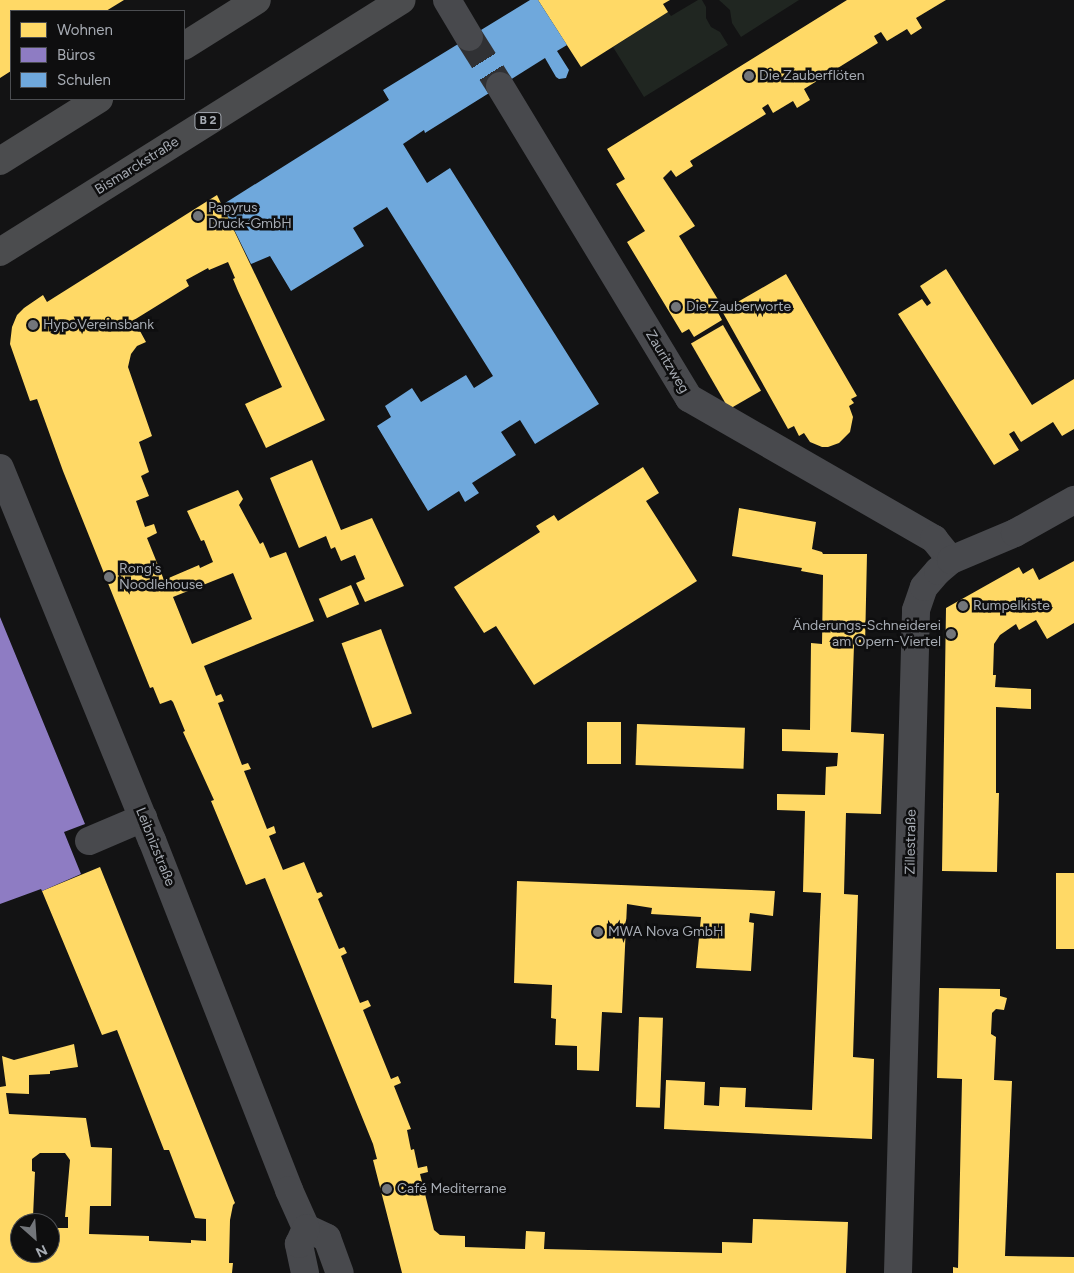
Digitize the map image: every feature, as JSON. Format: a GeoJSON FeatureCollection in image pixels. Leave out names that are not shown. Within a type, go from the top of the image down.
{"type":"FeatureCollection","features":[{"type":"Feature","properties":{"kind":"main road"},"geometry":{"type":"LineString","coordinates":[[185,45],[257,0]]}},
{"type":"Feature","properties":{"kind":"main road","name":"Bismarckstraße"},"geometry":{"type":"LineString","coordinates":[[0,252],[401,0]]}},
{"type":"Feature","properties":{"kind":"main road"},"geometry":{"type":"LineString","coordinates":[[0,161],[97,100]]}},
{"type":"Feature","properties":{"kind":"street"},"geometry":{"type":"LineString","coordinates":[[447,0],[470,37]]}},
{"type":"Feature","properties":{"kind":"street","name":"Zauritzweg"},"geometry":{"type":"LineString","coordinates":[[500,86],[689,398],[934,539],[951,560]]}},
{"type":"Feature","properties":{"kind":"street","name":"Leibnizstraße"},"geometry":{"type":"LineString","coordinates":[[0,468],[143,818],[306,1228]]}},
{"type":"Feature","properties":{"kind":"street","name":"Zillestraße"},"geometry":{"type":"LineString","coordinates":[[898,1273],[916,676],[914,641],[916,610],[924,588],[938,571],[951,560],[1015,533],[1074,500]]}},
{"type":"Feature","properties":{"kind":"street"},"geometry":{"type":"LineString","coordinates":[[89,840],[143,818]]}},
{"type":"Feature","properties":{"kind":"street"},"geometry":{"type":"LineString","coordinates":[[305,1273],[299,1244],[306,1228],[326,1238],[340,1273]]}},
{"type":"Feature","properties":{"kind":"shaded area"},"geometry":{"type":"Polygon","coordinates":[[[698,0],[702,0],[706,7],[706,18],[711,27],[720,32],[728,45],[644,97],[613,47],[668,12],[671,16],[698,0]]]}},
{"type":"Feature","properties":{"kind":"shaded area"},"geometry":{"type":"Polygon","coordinates":[[[719,0],[799,0],[741,37],[732,23],[730,10],[719,0]]]}},
{"type":"Feature","properties":{"kind":"building: Wohnen"},"geometry":{"type":"Polygon","coordinates":[[[0,0],[124,0],[108,10],[10,10],[10,72],[0,78],[0,0]]]}},
{"type":"Feature","properties":{"kind":"building: Wohnen"},"geometry":{"type":"Polygon","coordinates":[[[538,0],[670,0],[663,4],[668,12],[581,67],[538,0]]]}},
{"type":"Feature","properties":{"kind":"building: Wohnen"},"geometry":{"type":"Polygon","coordinates":[[[847,0],[946,0],[916,18],[922,28],[911,35],[907,29],[887,41],[881,32],[874,36],[878,43],[804,89],[810,100],[797,108],[793,101],[773,113],[768,104],[762,108],[766,114],[690,161],[693,166],[676,177],[671,170],[663,178],[695,226],[679,236],[722,306],[716,309],[722,320],[694,337],[689,329],[682,333],[627,242],[645,231],[616,184],[625,179],[607,149],[847,0]]]}},
{"type":"Feature","properties":{"kind":"building: Wohnen"},"geometry":{"type":"Polygon","coordinates":[[[217,195],[325,420],[266,448],[245,404],[282,387],[238,291],[228,262],[209,270],[208,268],[186,280],[189,286],[134,320],[146,342],[137,346],[131,354],[128,367],[152,436],[139,442],[149,472],[141,476],[149,496],[136,501],[145,527],[154,524],[157,533],[147,538],[164,580],[199,565],[200,568],[213,562],[204,540],[201,541],[187,511],[238,490],[243,499],[239,505],[260,544],[263,542],[270,558],[286,552],[314,621],[204,666],[216,696],[221,694],[224,701],[218,703],[242,765],[248,763],[251,769],[244,771],[267,829],[274,826],[276,833],[269,836],[283,870],[304,862],[317,893],[321,892],[323,896],[318,899],[339,949],[344,947],[347,953],[341,956],[360,1003],[368,1000],[371,1006],[363,1010],[391,1079],[398,1076],[401,1083],[394,1086],[411,1129],[407,1130],[411,1150],[414,1149],[418,1168],[427,1166],[428,1172],[420,1174],[434,1230],[440,1235],[465,1236],[465,1247],[525,1249],[526,1231],[545,1232],[544,1249],[722,1253],[722,1242],[752,1243],[753,1219],[848,1222],[846,1273],[402,1273],[373,1160],[377,1159],[373,1144],[265,878],[246,885],[211,801],[214,800],[183,732],[185,731],[173,702],[171,700],[160,704],[153,687],[150,688],[63,471],[37,399],[30,401],[10,344],[12,327],[17,315],[24,308],[43,295],[47,302],[217,195]],[[233,573],[173,597],[192,644],[252,619],[233,573]]]}},
{"type":"Feature","properties":{"kind":"building: Wohnen"},"geometry":{"type":"Polygon","coordinates":[[[946,269],[1032,405],[1074,379],[1074,429],[1062,436],[1053,422],[1021,442],[1014,431],[1009,434],[1019,450],[994,465],[898,314],[922,299],[927,306],[931,303],[920,286],[946,269]]]}},
{"type":"Feature","properties":{"kind":"building: Wohnen"},"geometry":{"type":"Polygon","coordinates":[[[786,274],[857,396],[851,399],[854,403],[849,406],[853,417],[850,432],[839,443],[828,447],[822,447],[810,442],[804,433],[799,436],[794,426],[788,429],[722,311],[786,274]]]}},
{"type":"Feature","properties":{"kind":"building: Wohnen"},"geometry":{"type":"Polygon","coordinates":[[[723,325],[761,391],[729,409],[691,344],[723,325]]]}},
{"type":"Feature","properties":{"kind":"building: Wohnen"},"geometry":{"type":"Polygon","coordinates":[[[312,460],[341,530],[372,518],[404,586],[365,602],[356,583],[365,579],[355,555],[341,561],[335,547],[331,549],[326,536],[299,548],[270,478],[312,460]]]}},
{"type":"Feature","properties":{"kind":"building: Wohnen"},"geometry":{"type":"Polygon","coordinates":[[[643,467],[659,493],[646,501],[697,581],[534,685],[496,626],[484,633],[454,587],[540,532],[536,526],[554,515],[558,521],[643,467]]]}},
{"type":"Feature","properties":{"kind":"building: Wohnen"},"geometry":{"type":"Polygon","coordinates":[[[739,508],[816,522],[812,549],[823,554],[867,554],[865,646],[854,645],[851,732],[884,734],[881,814],[846,813],[844,894],[858,895],[853,1057],[874,1059],[872,1139],[664,1129],[666,1080],[705,1082],[704,1105],[719,1106],[720,1087],[746,1088],[745,1107],[812,1110],[821,893],[803,892],[805,811],[777,810],[777,794],[825,795],[826,767],[837,766],[838,753],[782,751],[782,729],[810,730],[811,643],[822,644],[823,575],[801,571],[802,568],[732,556],[739,508]]]}},
{"type":"Feature","properties":{"kind":"building: Wohnen"},"geometry":{"type":"Polygon","coordinates":[[[1074,561],[1074,623],[1047,639],[1036,620],[1019,630],[1016,624],[1000,635],[994,644],[993,675],[996,675],[995,687],[1031,689],[1031,709],[996,707],[996,793],[999,793],[997,872],[942,871],[946,608],[1019,567],[1023,574],[1033,568],[1039,580],[1074,561]]]}},
{"type":"Feature","properties":{"kind":"building: Wohnen"},"geometry":{"type":"Polygon","coordinates":[[[351,585],[359,604],[327,618],[319,599],[351,585]]]}},
{"type":"Feature","properties":{"kind":"building: Wohnen"},"geometry":{"type":"Polygon","coordinates":[[[381,629],[412,714],[372,728],[342,643],[381,629]]]}},
{"type":"Feature","properties":{"kind":"building: Wohnen"},"geometry":{"type":"Polygon","coordinates":[[[587,722],[621,722],[621,764],[587,764],[587,722]]]}},
{"type":"Feature","properties":{"kind":"building: Wohnen"},"geometry":{"type":"Polygon","coordinates":[[[637,724],[745,728],[744,769],[636,765],[637,724]]]}},
{"type":"Feature","properties":{"kind":"building: Wohnen"},"geometry":{"type":"Polygon","coordinates":[[[100,867],[235,1203],[230,1220],[229,1263],[233,1263],[232,1273],[0,1273],[0,1087],[6,1086],[2,1056],[14,1060],[74,1044],[78,1067],[50,1071],[50,1074],[29,1075],[29,1094],[6,1093],[9,1114],[86,1118],[91,1147],[112,1148],[111,1206],[90,1206],[89,1234],[149,1236],[149,1241],[191,1243],[191,1240],[206,1241],[206,1219],[195,1218],[169,1150],[164,1150],[117,1030],[102,1035],[42,891],[100,867]],[[40,1153],[32,1159],[32,1171],[35,1172],[33,1213],[10,1213],[10,1263],[60,1263],[60,1228],[68,1228],[68,1217],[65,1217],[70,1160],[65,1153],[40,1153]]]}},
{"type":"Feature","properties":{"kind":"building: Wohnen"},"geometry":{"type":"Polygon","coordinates":[[[1056,873],[1074,873],[1074,949],[1056,949],[1056,873]]]}},
{"type":"Feature","properties":{"kind":"building: Wohnen"},"geometry":{"type":"Polygon","coordinates":[[[517,881],[775,891],[773,916],[750,913],[749,922],[754,923],[751,971],[696,968],[701,917],[651,914],[652,908],[627,904],[622,1013],[602,1012],[599,1071],[577,1070],[577,1046],[555,1045],[556,1019],[551,1018],[552,985],[514,983],[517,881]]]}},
{"type":"Feature","properties":{"kind":"building: Wohnen"},"geometry":{"type":"Polygon","coordinates":[[[939,988],[1000,989],[1000,996],[1007,998],[1004,1010],[996,1009],[992,1013],[991,1034],[996,1037],[994,1080],[1012,1081],[1005,1256],[1074,1257],[1074,1273],[953,1273],[953,1267],[958,1268],[962,1079],[937,1078],[939,988]]]}},
{"type":"Feature","properties":{"kind":"building: Wohnen"},"geometry":{"type":"Polygon","coordinates":[[[639,1017],[663,1018],[660,1108],[636,1107],[639,1017]]]}},
{"type":"Feature","properties":{"kind":"building: Büros"},"geometry":{"type":"Polygon","coordinates":[[[0,617],[85,824],[64,832],[81,874],[42,891],[41,889],[0,904],[0,617]]]}},
{"type":"Feature","properties":{"kind":"building: Schulen"},"geometry":{"type":"Polygon","coordinates":[[[530,0],[538,0],[567,45],[557,51],[569,70],[566,78],[559,79],[556,77],[545,58],[425,133],[424,130],[403,144],[427,183],[450,168],[599,404],[535,444],[520,420],[501,432],[516,455],[472,483],[479,493],[465,502],[459,491],[428,511],[377,426],[391,417],[385,406],[412,388],[421,402],[466,375],[474,388],[493,376],[387,207],[353,228],[364,246],[291,291],[270,256],[251,264],[222,205],[389,100],[383,90],[530,0]]]}},
{"type":"Feature","properties":{"kind":"tunnel"},"geometry":{"type":"LineString","coordinates":[[469,37],[500,86]]}},
{"type":"Feature","properties":{"kind":"place","name":"Die Zauberflöten"},"geometry":{"type":"Point","coordinates":[749,76]}},
{"type":"Feature","properties":{"kind":"place","name":"Papyrus Druck-GmbH"},"geometry":{"type":"Point","coordinates":[198,216]}},
{"type":"Feature","properties":{"kind":"place","name":"Die Zauberworte"},"geometry":{"type":"Point","coordinates":[676,307]}},
{"type":"Feature","properties":{"kind":"place","name":"HypoVereinsbank"},"geometry":{"type":"Point","coordinates":[33,325]}},
{"type":"Feature","properties":{"kind":"place","name":"Rong's Noodlehouse"},"geometry":{"type":"Point","coordinates":[109,577]}},
{"type":"Feature","properties":{"kind":"place","name":"Rumpelkiste"},"geometry":{"type":"Point","coordinates":[963,606]}},
{"type":"Feature","properties":{"kind":"place","name":"Änderungs-Schneiderei am Opern-Viertel"},"geometry":{"type":"Point","coordinates":[951,634]}},
{"type":"Feature","properties":{"kind":"place","name":"MWA Nova GmbH"},"geometry":{"type":"Point","coordinates":[598,932]}},
{"type":"Feature","properties":{"kind":"place","name":"Café Mediterrane"},"geometry":{"type":"Point","coordinates":[387,1189]}}]}
